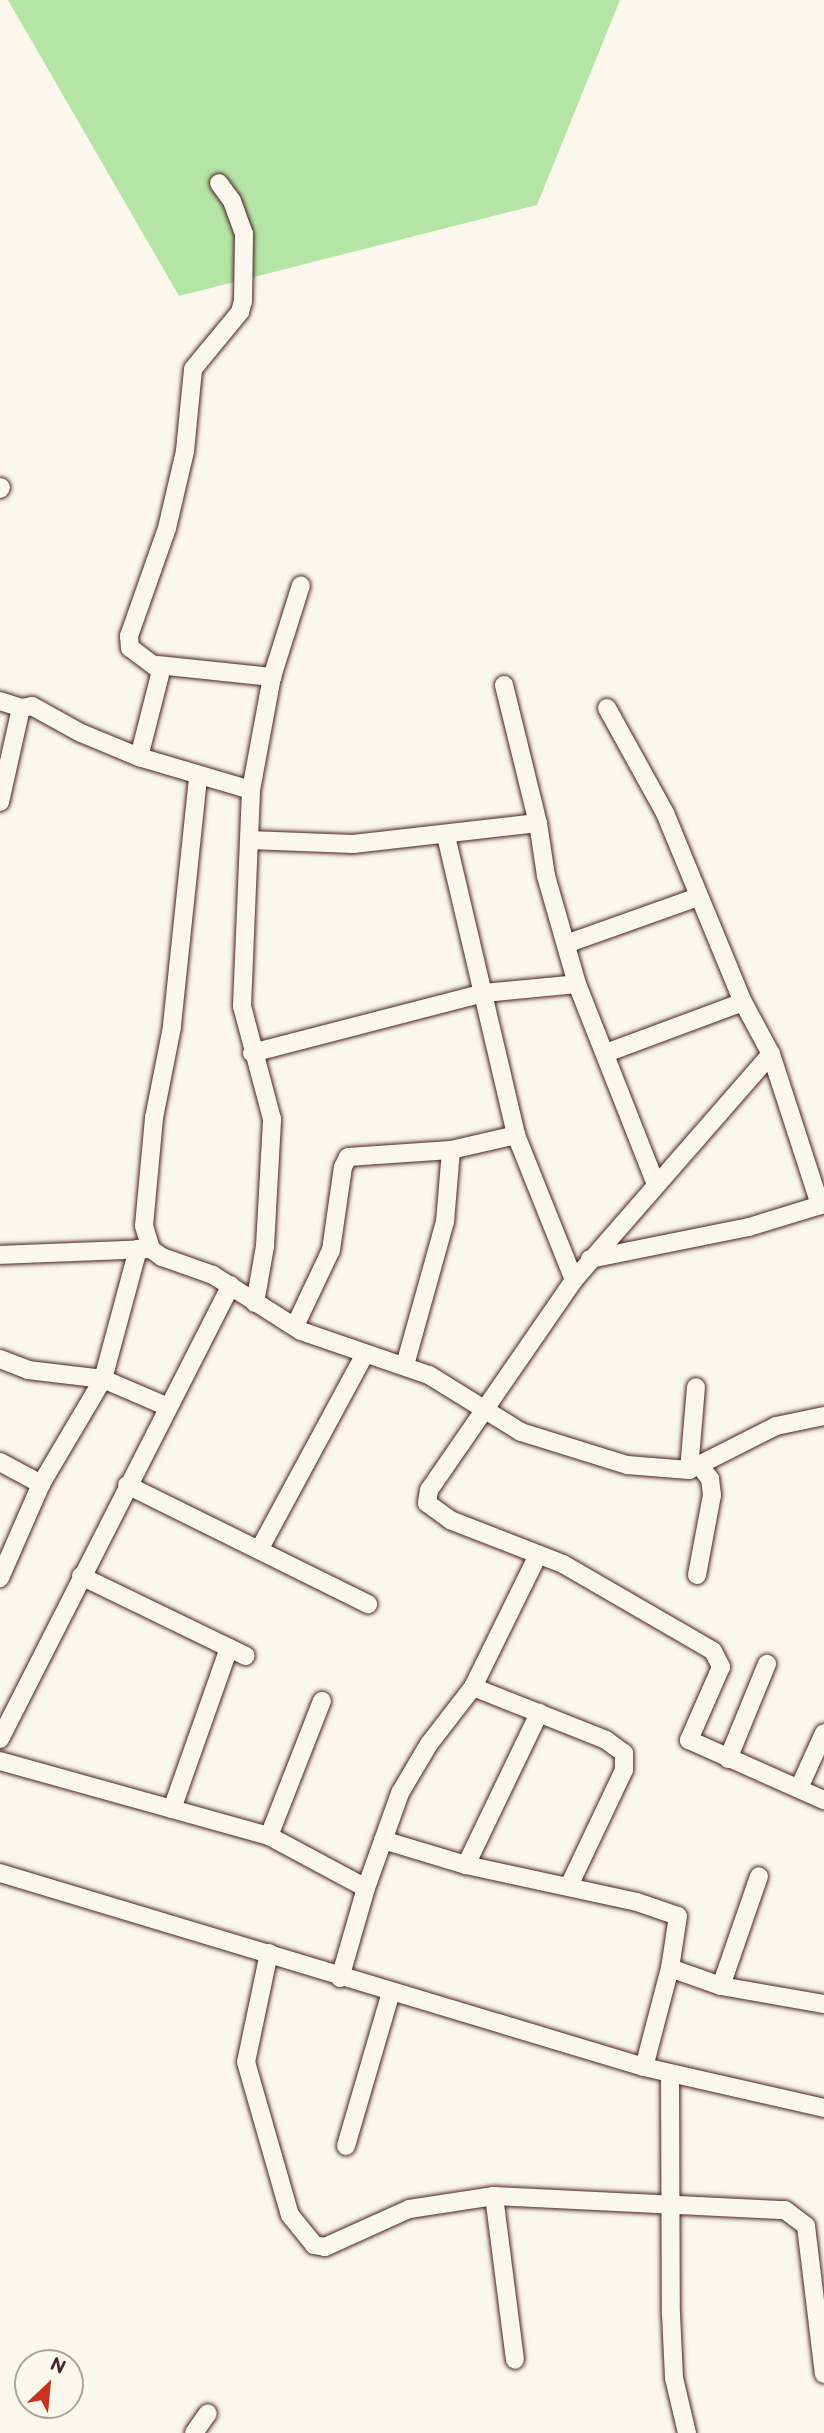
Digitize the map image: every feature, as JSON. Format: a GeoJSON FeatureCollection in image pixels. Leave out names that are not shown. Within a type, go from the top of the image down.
{"type":"FeatureCollection","features":[{"type":"Feature","properties":{"kind":"street"},"geometry":{"type":"LineString","coordinates":[[219,183],[232,201],[244,234],[243,301],[240,312],[193,369],[185,451],[167,528],[129,636],[130,648],[158,665],[272,677]]}},
{"type":"Feature","properties":{"kind":"street"},"geometry":{"type":"LineString","coordinates":[[256,1303],[265,1245],[272,1119],[269,1094],[252,1053],[242,994],[251,789],[272,677],[301,585]]}},
{"type":"Feature","properties":{"kind":"street"},"geometry":{"type":"LineString","coordinates":[[139,757],[161,676],[158,665]]}},
{"type":"Feature","properties":{"kind":"street"},"geometry":{"type":"LineString","coordinates":[[504,685],[538,823],[546,876],[577,984],[607,1053],[655,1182]]}},
{"type":"Feature","properties":{"kind":"street"},"geometry":{"type":"LineString","coordinates":[[0,701],[21,708],[32,706],[82,733],[198,778],[251,789]]}},
{"type":"Feature","properties":{"kind":"street"},"geometry":{"type":"LineString","coordinates":[[0,802],[21,708]]}},
{"type":"Feature","properties":{"kind":"street"},"geometry":{"type":"LineString","coordinates":[[590,1259],[749,1227],[822,1204],[771,1054],[743,1002],[665,813],[607,708]]}},
{"type":"Feature","properties":{"kind":"street"},"geometry":{"type":"LineString","coordinates":[[0,1578],[41,1484],[103,1379],[144,1249],[154,1118],[172,1027],[198,778]]}},
{"type":"Feature","properties":{"kind":"street"},"geometry":{"type":"LineString","coordinates":[[249,840],[353,844],[446,836],[538,823]]}},
{"type":"Feature","properties":{"kind":"street"},"geometry":{"type":"LineString","coordinates":[[446,836],[516,1135],[573,1280]]}},
{"type":"Feature","properties":{"kind":"street"},"geometry":{"type":"LineString","coordinates":[[566,944],[698,897]]}},
{"type":"Feature","properties":{"kind":"street"},"geometry":{"type":"LineString","coordinates":[[252,1053],[484,993],[577,984]]}},
{"type":"Feature","properties":{"kind":"street"},"geometry":{"type":"LineString","coordinates":[[607,1053],[743,1002]]}},
{"type":"Feature","properties":{"kind":"street"},"geometry":{"type":"LineString","coordinates":[[771,1054],[655,1182],[573,1280],[429,1490],[427,1503],[450,1520],[563,1564],[719,1656],[718,1674],[688,1734],[695,1747],[824,1800]]}},
{"type":"Feature","properties":{"kind":"street"},"geometry":{"type":"LineString","coordinates":[[295,1326],[331,1250],[343,1167],[348,1157],[451,1150],[516,1135]]}},
{"type":"Feature","properties":{"kind":"street"},"geometry":{"type":"LineString","coordinates":[[405,1365],[445,1222],[451,1150]]}},
{"type":"Feature","properties":{"kind":"street"},"geometry":{"type":"LineString","coordinates":[[0,1255],[144,1249],[230,1285],[295,1326],[365,1354],[405,1365],[521,1432],[627,1465],[695,1469],[710,1479],[712,1495],[697,1576]]}},
{"type":"Feature","properties":{"kind":"street"},"geometry":{"type":"LineString","coordinates":[[0,1739],[230,1285]]}},
{"type":"Feature","properties":{"kind":"street"},"geometry":{"type":"LineString","coordinates":[[259,1550],[365,1354]]}},
{"type":"Feature","properties":{"kind":"street"},"geometry":{"type":"LineString","coordinates":[[0,1359],[28,1370],[103,1379],[168,1407]]}},
{"type":"Feature","properties":{"kind":"street"},"geometry":{"type":"LineString","coordinates":[[695,1469],[696,1387]]}},
{"type":"Feature","properties":{"kind":"street"},"geometry":{"type":"LineString","coordinates":[[695,1469],[776,1426],[824,1416]]}},
{"type":"Feature","properties":{"kind":"street"},"geometry":{"type":"LineString","coordinates":[[0,1462],[41,1484]]}},
{"type":"Feature","properties":{"kind":"street"},"geometry":{"type":"LineString","coordinates":[[127,1485],[368,1604]]}},
{"type":"Feature","properties":{"kind":"street"},"geometry":{"type":"LineString","coordinates":[[340,1978],[366,1888],[401,1793],[429,1744],[473,1687],[538,1555]]}},
{"type":"Feature","properties":{"kind":"street"},"geometry":{"type":"LineString","coordinates":[[81,1576],[238,1652],[172,1809]]}},
{"type":"Feature","properties":{"kind":"street"},"geometry":{"type":"LineString","coordinates":[[728,1759],[767,1664]]}},
{"type":"Feature","properties":{"kind":"street"},"geometry":{"type":"LineString","coordinates":[[473,1687],[618,1746],[626,1759],[569,1886]]}},
{"type":"Feature","properties":{"kind":"street"},"geometry":{"type":"LineString","coordinates":[[269,1836],[322,1701]]}},
{"type":"Feature","properties":{"kind":"street"},"geometry":{"type":"LineString","coordinates":[[467,1865],[539,1713]]}},
{"type":"Feature","properties":{"kind":"street"},"geometry":{"type":"LineString","coordinates":[[799,1788],[824,1733]]}},
{"type":"Feature","properties":{"kind":"street"},"geometry":{"type":"LineString","coordinates":[[0,1761],[269,1836],[366,1888]]}},
{"type":"Feature","properties":{"kind":"street"},"geometry":{"type":"LineString","coordinates":[[383,1840],[467,1865],[569,1886],[672,1912],[680,1927],[645,2067]]}},
{"type":"Feature","properties":{"kind":"street"},"geometry":{"type":"LineString","coordinates":[[0,1873],[270,1953],[340,1978],[645,2067],[824,2108]]}},
{"type":"Feature","properties":{"kind":"street"},"geometry":{"type":"LineString","coordinates":[[721,1986],[760,1876]]}},
{"type":"Feature","properties":{"kind":"street"},"geometry":{"type":"LineString","coordinates":[[270,1953],[246,2062],[290,2215],[309,2241],[325,2247],[409,2209],[494,2196],[762,2207],[798,2216],[806,2227],[824,2374]]}},
{"type":"Feature","properties":{"kind":"street"},"geometry":{"type":"LineString","coordinates":[[670,1968],[721,1986],[823,2001]]}},
{"type":"Feature","properties":{"kind":"street"},"geometry":{"type":"LineString","coordinates":[[346,2146],[391,1992]]}},
{"type":"Feature","properties":{"kind":"street"},"geometry":{"type":"LineString","coordinates":[[670,2074],[668,2202],[674,2378],[687,2433]]}},
{"type":"Feature","properties":{"kind":"street"},"geometry":{"type":"LineString","coordinates":[[494,2196],[515,2360]]}},
{"type":"Feature","properties":{"kind":"street"},"geometry":{"type":"LineString","coordinates":[[194,2433],[208,2413]]}},
{"type":"Feature","properties":{"kind":"green space"},"geometry":{"type":"Polygon","coordinates":[[[8,0],[620,0],[537,205],[179,296],[8,0]]]}}]}
